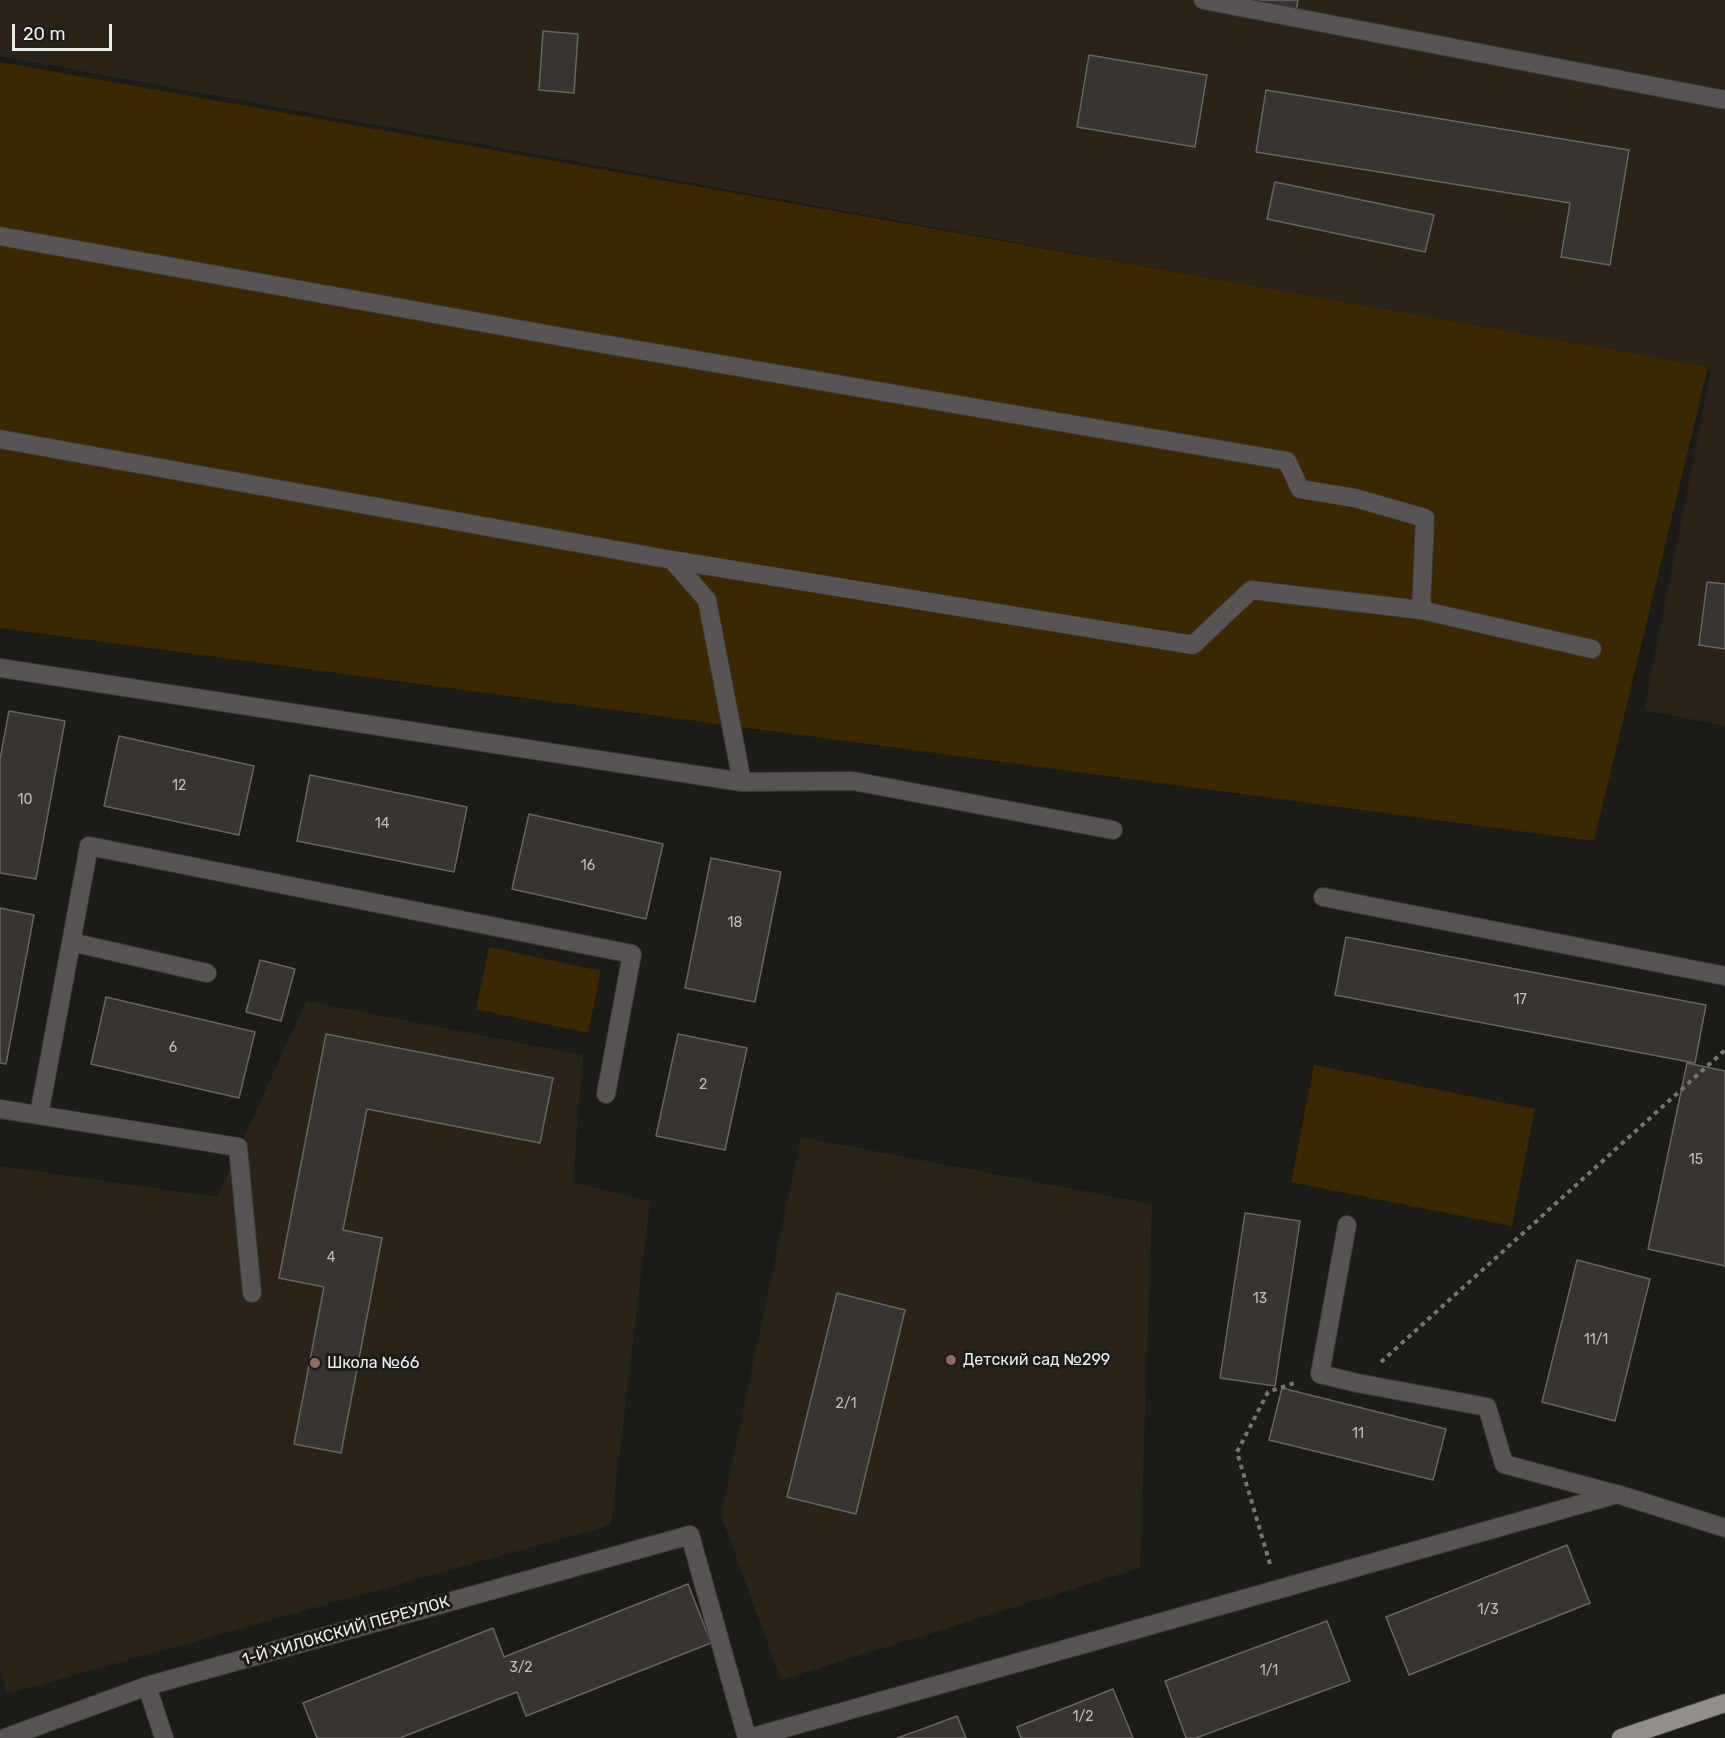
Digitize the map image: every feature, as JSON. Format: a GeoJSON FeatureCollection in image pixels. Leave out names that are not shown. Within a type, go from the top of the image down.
{"type":"FeatureCollection","features":[{"type":"Feature","properties":{"kind":"main road"},"geometry":{"type":"LineString","coordinates":[[1621,1738],[1725,1703]]}},
{"type":"Feature","properties":{"kind":"street"},"geometry":{"type":"LineString","coordinates":[[1203,0],[1725,100]]}},
{"type":"Feature","properties":{"kind":"street"},"geometry":{"type":"LineString","coordinates":[[0,236],[586,341],[1287,461],[1300,489],[1355,498],[1425,518],[1421,610]]}},
{"type":"Feature","properties":{"kind":"street"},"geometry":{"type":"LineString","coordinates":[[0,439],[672,560],[1193,645],[1251,590],[1421,610],[1592,649]]}},
{"type":"Feature","properties":{"kind":"street"},"geometry":{"type":"LineString","coordinates":[[672,560],[707,600],[742,782]]}},
{"type":"Feature","properties":{"kind":"street"},"geometry":{"type":"LineString","coordinates":[[0,668],[742,782],[853,781],[1113,830]]}},
{"type":"Feature","properties":{"kind":"street"},"geometry":{"type":"LineString","coordinates":[[39,1115],[89,846],[632,954],[606,1094]]}},
{"type":"Feature","properties":{"kind":"street"},"geometry":{"type":"LineString","coordinates":[[1323,897],[1725,976]]}},
{"type":"Feature","properties":{"kind":"street"},"geometry":{"type":"LineString","coordinates":[[71,942],[207,973]]}},
{"type":"Feature","properties":{"kind":"street"},"geometry":{"type":"LineString","coordinates":[[0,1110],[238,1147],[252,1293]]}},
{"type":"Feature","properties":{"kind":"street"},"geometry":{"type":"LineString","coordinates":[[1347,1225],[1320,1374],[1487,1407],[1504,1464],[1617,1494],[1725,1528]]}},
{"type":"Feature","properties":{"kind":"street"},"geometry":{"type":"LineString","coordinates":[[748,1738],[1617,1494]]}},
{"type":"Feature","properties":{"kind":"street","name":"1-Й ХИЛОКСКИЙ ПЕРЕУЛОК"},"geometry":{"type":"LineString","coordinates":[[5,1738],[147,1686],[690,1535],[748,1738]]}},
{"type":"Feature","properties":{"kind":"street"},"geometry":{"type":"LineString","coordinates":[[147,1686],[164,1738]]}},
{"type":"Feature","properties":{"kind":"path"},"geometry":{"type":"LineString","coordinates":[[1357,1383],[1725,1050]]}},
{"type":"Feature","properties":{"kind":"path"},"geometry":{"type":"LineString","coordinates":[[1278,1590],[1237,1452],[1268,1392],[1320,1374]]}},
{"type":"Feature","properties":{"kind":"shaded area"},"geometry":{"type":"Polygon","coordinates":[[[0,0],[1725,0],[1725,726],[1644,710],[1711,370],[0,56],[0,0]]]}},
{"type":"Feature","properties":{"kind":"shaded area"},"geometry":{"type":"Polygon","coordinates":[[[0,62],[1708,367],[1594,841],[0,628],[0,62]]]}},
{"type":"Feature","properties":{"kind":"shaded area"},"geometry":{"type":"Polygon","coordinates":[[[489,947],[601,971],[588,1033],[476,1009],[489,947]]]}},
{"type":"Feature","properties":{"kind":"shaded area","name":"Школа №66"},"geometry":{"type":"Polygon","coordinates":[[[306,1001],[583,1055],[573,1182],[650,1201],[611,1525],[7,1694],[0,1667],[0,1166],[217,1197],[306,1001]]]}},
{"type":"Feature","properties":{"kind":"shaded area"},"geometry":{"type":"Polygon","coordinates":[[[1314,1065],[1535,1109],[1512,1226],[1291,1182],[1314,1065]]]}},
{"type":"Feature","properties":{"kind":"shaded area","name":"Детский сад №299"},"geometry":{"type":"Polygon","coordinates":[[[801,1137],[1152,1204],[1140,1568],[781,1680],[721,1515],[801,1137]]]}},
{"type":"Feature","properties":{"kind":"building"},"geometry":{"type":"Polygon","coordinates":[[[1249,0],[1298,0],[1295,16],[1249,0]]]}},
{"type":"Feature","properties":{"kind":"building"},"geometry":{"type":"Polygon","coordinates":[[[543,31],[578,34],[574,93],[539,90],[543,31]]]}},
{"type":"Feature","properties":{"kind":"building"},"geometry":{"type":"Polygon","coordinates":[[[1089,55],[1207,75],[1195,147],[1077,127],[1089,55]]]}},
{"type":"Feature","properties":{"kind":"building"},"geometry":{"type":"Polygon","coordinates":[[[1266,90],[1629,150],[1610,265],[1561,257],[1570,203],[1256,152],[1266,90]]]}},
{"type":"Feature","properties":{"kind":"building"},"geometry":{"type":"Polygon","coordinates":[[[1275,182],[1434,215],[1425,252],[1267,219],[1275,182]]]}},
{"type":"Feature","properties":{"kind":"building"},"geometry":{"type":"Polygon","coordinates":[[[1707,582],[1725,584],[1725,649],[1699,645],[1707,582]]]}},
{"type":"Feature","properties":{"kind":"building"},"geometry":{"type":"Polygon","coordinates":[[[9,711],[65,721],[36,879],[0,873],[0,759],[9,711]]]}},
{"type":"Feature","properties":{"kind":"building"},"geometry":{"type":"Polygon","coordinates":[[[119,736],[254,766],[239,835],[104,806],[119,736]]]}},
{"type":"Feature","properties":{"kind":"building"},"geometry":{"type":"Polygon","coordinates":[[[310,775],[467,807],[454,872],[297,841],[310,775]]]}},
{"type":"Feature","properties":{"kind":"building"},"geometry":{"type":"Polygon","coordinates":[[[529,814],[663,844],[646,919],[512,889],[529,814]]]}},
{"type":"Feature","properties":{"kind":"building"},"geometry":{"type":"Polygon","coordinates":[[[711,858],[781,872],[755,1002],[685,988],[711,858]]]}},
{"type":"Feature","properties":{"kind":"building"},"geometry":{"type":"Polygon","coordinates":[[[0,908],[34,915],[6,1064],[0,1063],[0,908]]]}},
{"type":"Feature","properties":{"kind":"building"},"geometry":{"type":"Polygon","coordinates":[[[1346,937],[1706,1005],[1695,1063],[1335,995],[1346,937]]]}},
{"type":"Feature","properties":{"kind":"building"},"geometry":{"type":"Polygon","coordinates":[[[260,960],[295,969],[281,1021],[246,1012],[260,960]]]}},
{"type":"Feature","properties":{"kind":"building"},"geometry":{"type":"Polygon","coordinates":[[[106,997],[255,1032],[239,1098],[91,1064],[106,997]]]}},
{"type":"Feature","properties":{"kind":"building"},"geometry":{"type":"Polygon","coordinates":[[[326,1034],[553,1078],[540,1143],[367,1109],[343,1230],[382,1238],[341,1453],[294,1444],[324,1287],[279,1278],[326,1034]]]}},
{"type":"Feature","properties":{"kind":"building"},"geometry":{"type":"Polygon","coordinates":[[[678,1034],[747,1048],[725,1150],[656,1136],[678,1034]]]}},
{"type":"Feature","properties":{"kind":"building"},"geometry":{"type":"Polygon","coordinates":[[[1687,1063],[1725,1071],[1725,1266],[1648,1249],[1687,1063]]]}},
{"type":"Feature","properties":{"kind":"building"},"geometry":{"type":"Polygon","coordinates":[[[1245,1213],[1300,1221],[1275,1386],[1220,1378],[1245,1213]]]}},
{"type":"Feature","properties":{"kind":"building"},"geometry":{"type":"Polygon","coordinates":[[[1577,1260],[1650,1279],[1615,1421],[1542,1402],[1577,1260]]]}},
{"type":"Feature","properties":{"kind":"building"},"geometry":{"type":"Polygon","coordinates":[[[837,1293],[905,1310],[856,1514],[787,1497],[837,1293]]]}},
{"type":"Feature","properties":{"kind":"building"},"geometry":{"type":"Polygon","coordinates":[[[1282,1388],[1446,1429],[1433,1480],[1269,1440],[1282,1388]]]}},
{"type":"Feature","properties":{"kind":"building"},"geometry":{"type":"Polygon","coordinates":[[[1567,1545],[1590,1603],[1409,1675],[1386,1617],[1567,1545]]]}},
{"type":"Feature","properties":{"kind":"building"},"geometry":{"type":"Polygon","coordinates":[[[688,1584],[711,1643],[526,1716],[517,1692],[400,1738],[317,1738],[303,1703],[493,1628],[504,1657],[688,1584]]]}},
{"type":"Feature","properties":{"kind":"building"},"geometry":{"type":"Polygon","coordinates":[[[1327,1621],[1350,1681],[1196,1738],[1186,1738],[1165,1681],[1327,1621]]]}},
{"type":"Feature","properties":{"kind":"building"},"geometry":{"type":"Polygon","coordinates":[[[1113,1689],[1133,1738],[1021,1738],[1017,1727],[1113,1689]]]}},
{"type":"Feature","properties":{"kind":"building"},"geometry":{"type":"Polygon","coordinates":[[[957,1716],[966,1738],[897,1738],[928,1727],[957,1716]]]}},
{"type":"Feature","properties":{"kind":"place","name":"Детский сад №299"},"geometry":{"type":"Point","coordinates":[951,1360]}},
{"type":"Feature","properties":{"kind":"place","name":"Школа №66"},"geometry":{"type":"Point","coordinates":[315,1363]}}]}
